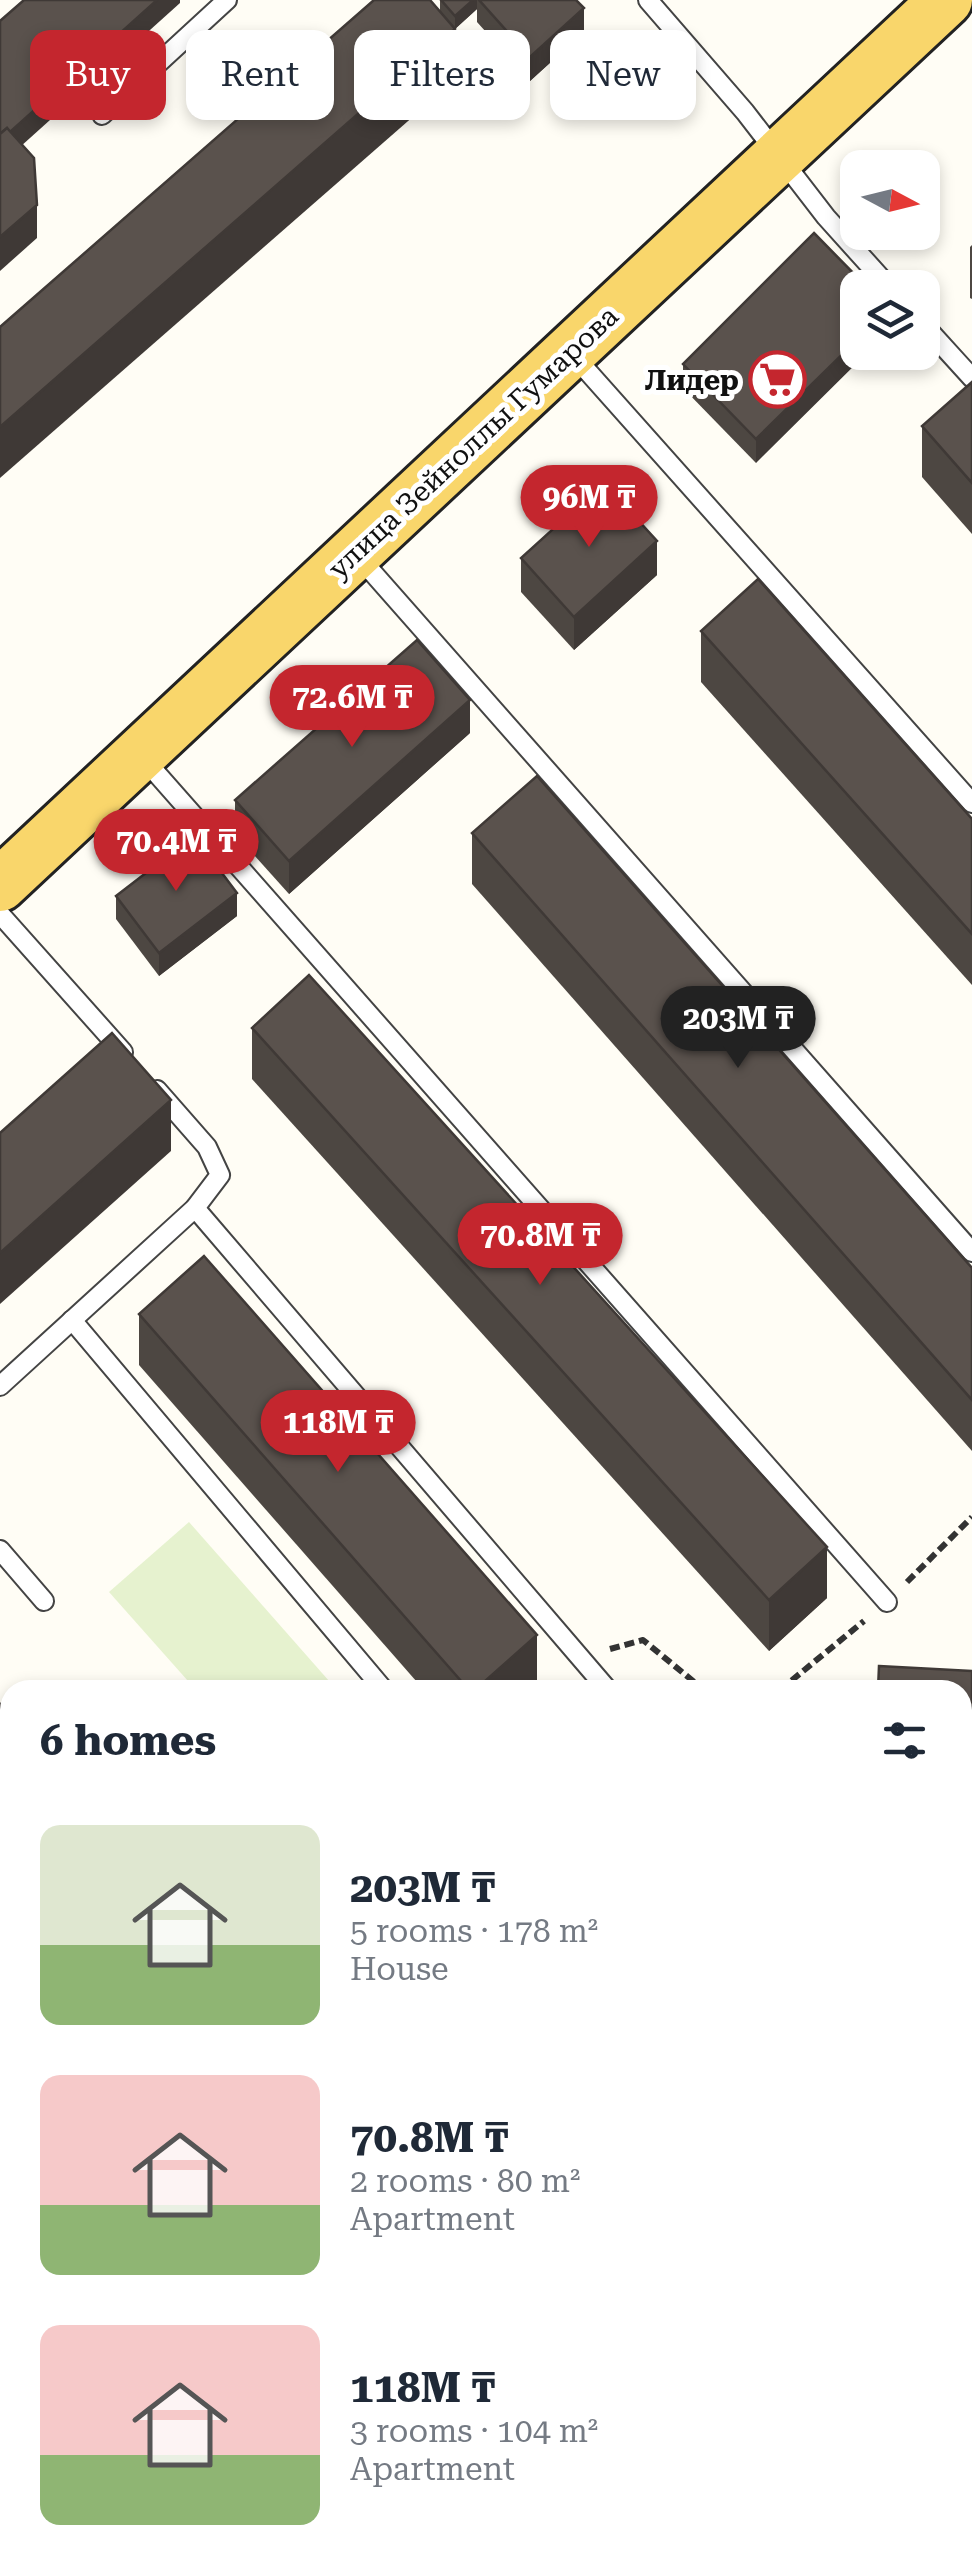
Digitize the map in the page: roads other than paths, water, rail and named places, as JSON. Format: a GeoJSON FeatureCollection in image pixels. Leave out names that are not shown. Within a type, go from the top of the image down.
{"type":"FeatureCollection","features":[{"type":"Feature","properties":{"kind":"main road","name":"улица Зейноллы Гумарова"},"geometry":{"type":"LineString","coordinates":[[0,885],[946,0]]}},
{"type":"Feature","properties":{"kind":"lane"},"geometry":{"type":"LineString","coordinates":[[166,56],[226,0]]}},
{"type":"Feature","properties":{"kind":"lane"},"geometry":{"type":"LineString","coordinates":[[648,0],[874,270]]}},
{"type":"Feature","properties":{"kind":"lane"},"geometry":{"type":"LineString","coordinates":[[940,343],[972,378]]}},
{"type":"Feature","properties":{"kind":"lane"},"geometry":{"type":"LineString","coordinates":[[570,352],[972,803]]}},
{"type":"Feature","properties":{"kind":"lane"},"geometry":{"type":"LineString","coordinates":[[355,552],[972,1252]]}},
{"type":"Feature","properties":{"kind":"lane"},"geometry":{"type":"LineString","coordinates":[[140,753],[887,1602]]}},
{"type":"Feature","properties":{"kind":"lane"},"geometry":{"type":"LineString","coordinates":[[0,914],[207,1147],[220,1175],[195,1208],[0,1386]]}},
{"type":"Feature","properties":{"kind":"lane"},"geometry":{"type":"LineString","coordinates":[[195,1208],[599,1680]]}},
{"type":"Feature","properties":{"kind":"lane"},"geometry":{"type":"LineString","coordinates":[[72,1320],[376,1680]]}},
{"type":"Feature","properties":{"kind":"lane"},"geometry":{"type":"LineString","coordinates":[[0,1550],[44,1600]]}},
{"type":"Feature","properties":{"kind":"place","name":"Лидер"},"geometry":{"type":"Point","coordinates":[778,380]}}]}
